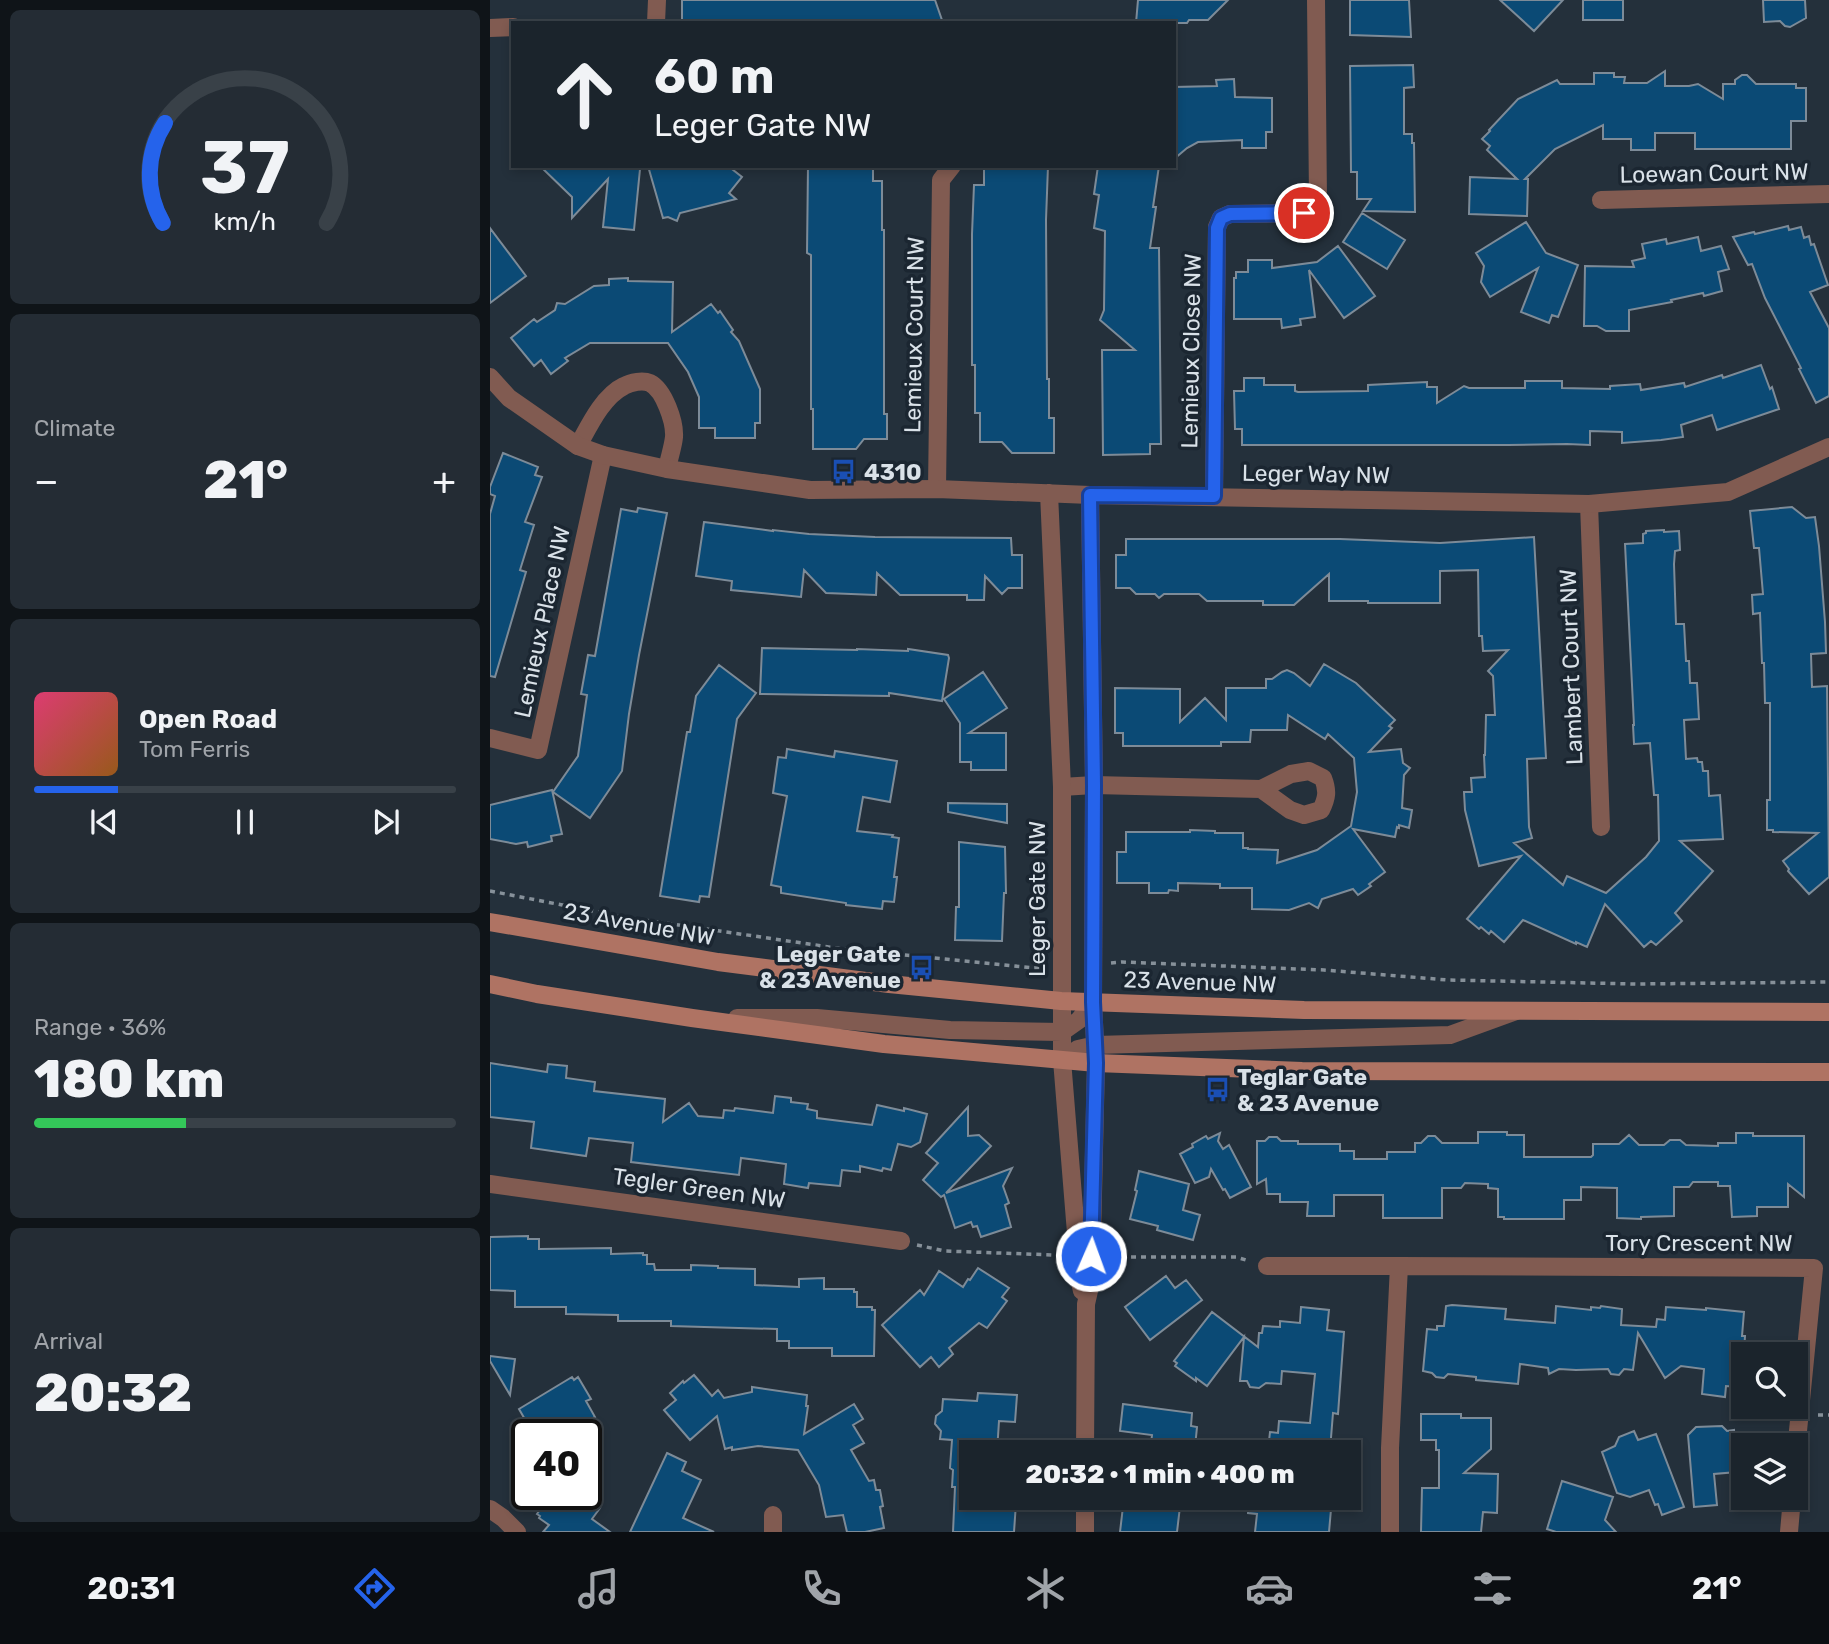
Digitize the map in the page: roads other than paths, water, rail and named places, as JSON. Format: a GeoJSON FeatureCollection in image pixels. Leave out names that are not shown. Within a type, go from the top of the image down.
{"type":"FeatureCollection","features":[{"type":"Feature","properties":{"kind":"main road","name":"23 Avenue NW"},"geometry":{"type":"LineString","coordinates":[[490,922],[718,962],[889,984],[1061,1000],[1304,1010],[1829,1012]]}},
{"type":"Feature","properties":{"kind":"main road"},"geometry":{"type":"LineString","coordinates":[[490,984],[692,1018],[884,1044],[1062,1060],[1096,1054],[1302,1071],[1829,1072]]}},
{"type":"Feature","properties":{"kind":"street"},"geometry":{"type":"LineString","coordinates":[[656,21],[657,0]]}},
{"type":"Feature","properties":{"kind":"street","name":"Lemieux Close NW"},"geometry":{"type":"LineString","coordinates":[[1214,496],[1217,228],[1221,218],[1230,214],[1304,213],[1315,208],[1318,199],[1316,0]]}},
{"type":"Feature","properties":{"kind":"street"},"geometry":{"type":"LineString","coordinates":[[490,27],[511,27]]}},
{"type":"Feature","properties":{"kind":"street","name":"Lemieux Court NW"},"geometry":{"type":"LineString","coordinates":[[937,489],[941,171]]}},
{"type":"Feature","properties":{"kind":"street","name":"Loewan Court NW"},"geometry":{"type":"LineString","coordinates":[[1601,200],[1829,194]]}},
{"type":"Feature","properties":{"kind":"street","name":"Leger Way NW"},"geometry":{"type":"LineString","coordinates":[[490,377],[509,398],[578,446],[603,455],[667,468],[810,490],[937,489],[1090,495],[1589,504],[1728,492],[1829,447]]}},
{"type":"Feature","properties":{"kind":"street"},"geometry":{"type":"LineString","coordinates":[[578,446],[602,406],[622,386],[638,382],[650,383],[662,394],[670,414],[674,435],[667,468]]}},
{"type":"Feature","properties":{"kind":"street","name":"Lemieux Place NW"},"geometry":{"type":"LineString","coordinates":[[490,738],[538,750],[603,455]]}},
{"type":"Feature","properties":{"kind":"street","name":"Leger Gate NW"},"geometry":{"type":"LineString","coordinates":[[1049,493],[1062,787],[1062,1060],[1080,1282],[1086,1304]]}},
{"type":"Feature","properties":{"kind":"street"},"geometry":{"type":"LineString","coordinates":[[1085,1440],[1086,1304],[1091,1282],[1096,1054],[1093,1002],[1094,785],[1090,495]]}},
{"type":"Feature","properties":{"kind":"street","name":"Lambert Court NW"},"geometry":{"type":"LineString","coordinates":[[1589,504],[1601,827]]}},
{"type":"Feature","properties":{"kind":"street"},"geometry":{"type":"LineString","coordinates":[[1062,787],[1094,785],[1261,789]]}},
{"type":"Feature","properties":{"kind":"street"},"geometry":{"type":"LineString","coordinates":[[692,1018],[817,1018],[950,1030],[1062,1032],[1079,1020],[1093,1002]]}},
{"type":"Feature","properties":{"kind":"street"},"geometry":{"type":"LineString","coordinates":[[1096,1054],[1450,1035],[1516,1012]]}},
{"type":"Feature","properties":{"kind":"street","name":"Tegler Green NW"},"geometry":{"type":"LineString","coordinates":[[490,1184],[901,1241]]}},
{"type":"Feature","properties":{"kind":"street","name":"Tory Crescent NW"},"geometry":{"type":"LineString","coordinates":[[1267,1266],[1814,1268],[1798,1433]]}},
{"type":"Feature","properties":{"kind":"street"},"geometry":{"type":"LineString","coordinates":[[1390,1532],[1390,1448],[1399,1266]]}},
{"type":"Feature","properties":{"kind":"street"},"geometry":{"type":"LineString","coordinates":[[490,1509],[517,1532]]}},
{"type":"Feature","properties":{"kind":"street"},"geometry":{"type":"LineString","coordinates":[[1085,1510],[1085,1532]]}},
{"type":"Feature","properties":{"kind":"street"},"geometry":{"type":"LineString","coordinates":[[1789,1532],[1791,1510]]}},
{"type":"Feature","properties":{"kind":"place","name":"4310"},"geometry":{"type":"Point","coordinates":[844,472]}},
{"type":"Feature","properties":{"kind":"place","name":"Leger Gate & 23 Avenue"},"geometry":{"type":"Point","coordinates":[921,967]}},
{"type":"Feature","properties":{"kind":"place","name":"Teglar Gate & 23 Avenue"},"geometry":{"type":"Point","coordinates":[1217,1090]}}]}
